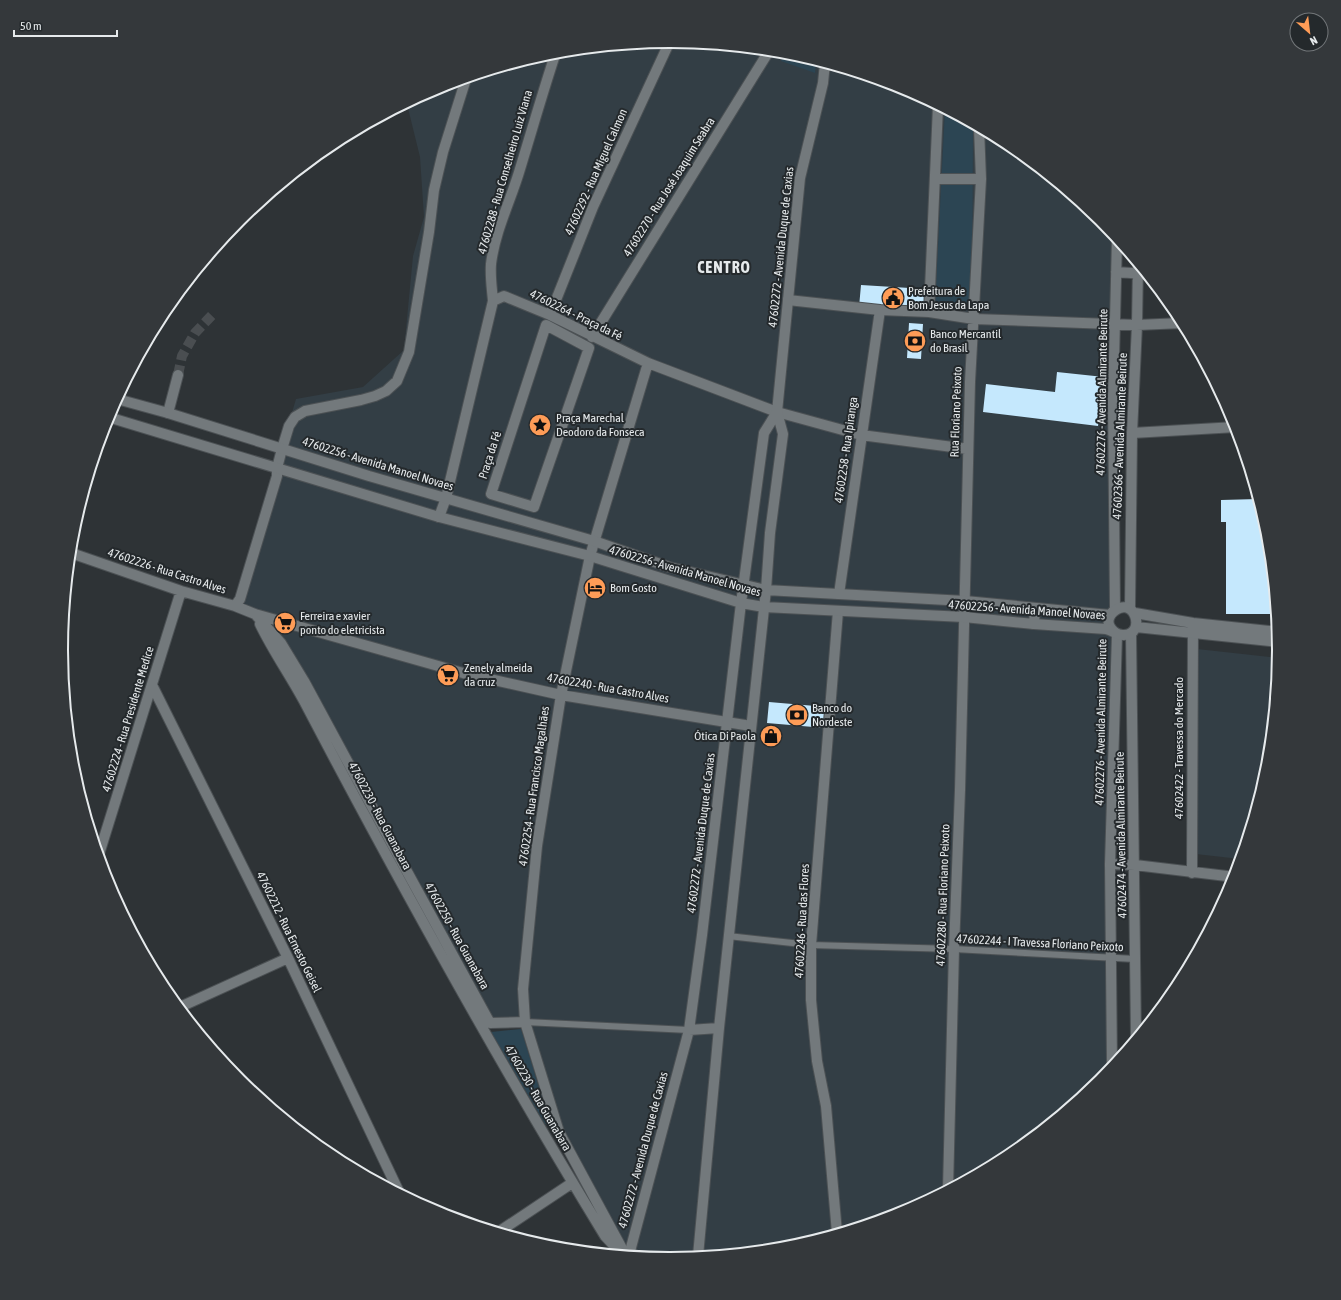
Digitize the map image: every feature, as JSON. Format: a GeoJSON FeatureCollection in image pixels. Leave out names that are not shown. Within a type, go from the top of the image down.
{"type":"FeatureCollection","features":[{"type":"Feature","properties":{"kind":"street","name":"47602292 - Rua Miguel Calmon"},"geometry":{"type":"LineString","coordinates":[[550,315],[593,207],[667,48]]}},
{"type":"Feature","properties":{"kind":"street","name":"47602270 - Rua José Joaquim Seabra"},"geometry":{"type":"LineString","coordinates":[[592,337],[766,56]]}},
{"type":"Feature","properties":{"kind":"street","name":"47602288 - Rua Conselheiro Luiz Viana"},"geometry":{"type":"LineString","coordinates":[[493,301],[491,284],[492,264],[498,235],[520,170],[541,96],[553,60]]}},
{"type":"Feature","properties":{"kind":"street","name":"47602272 - Avenida Duque de Caxias"},"geometry":{"type":"LineString","coordinates":[[698,1251],[728,936],[766,590],[770,533],[783,434],[777,412],[800,178],[824,83],[825,69]]}},
{"type":"Feature","properties":{"kind":"street"},"geometry":{"type":"LineString","coordinates":[[235,606],[273,475],[277,468],[289,426],[295,416],[305,411],[375,396],[386,391],[397,381],[408,352],[439,167],[464,85]]}},
{"type":"Feature","properties":{"kind":"street"},"geometry":{"type":"LineString","coordinates":[[929,312],[938,110]]}},
{"type":"Feature","properties":{"kind":"street","name":"Rua Floriano Peixoto"},"geometry":{"type":"LineString","coordinates":[[965,601],[968,449],[981,179],[980,134]]}},
{"type":"Feature","properties":{"kind":"street"},"geometry":{"type":"LineString","coordinates":[[935,178],[981,179]]}},
{"type":"Feature","properties":{"kind":"street","name":"47602276 - Avenida Almirante Beirute"},"geometry":{"type":"LineString","coordinates":[[1112,1059],[1110,864],[1114,632],[1108,622],[1112,612],[1113,400],[1118,247]]}},
{"type":"Feature","properties":{"kind":"street"},"geometry":{"type":"LineString","coordinates":[[1116,272],[1137,270]]}},
{"type":"Feature","properties":{"kind":"street","name":"47602366 - Avenida Almirante Beirute"},"geometry":{"type":"LineString","coordinates":[[1132,611],[1132,433],[1140,274]]}},
{"type":"Feature","properties":{"kind":"street","name":"47602264 - Praça da Fé"},"geometry":{"type":"LineString","coordinates":[[493,301],[504,296],[550,315],[648,364],[777,412],[861,435],[968,449]]}},
{"type":"Feature","properties":{"kind":"street"},"geometry":{"type":"LineString","coordinates":[[788,300],[880,310],[929,312],[974,319],[1137,325],[1176,323]]}},
{"type":"Feature","properties":{"kind":"street"},"geometry":{"type":"LineString","coordinates":[[439,517],[446,498],[493,301]]}},
{"type":"Feature","properties":{"kind":"street","name":"47602258 - Rua Ipiranga"},"geometry":{"type":"LineString","coordinates":[[839,594],[880,310]]}},
{"type":"Feature","properties":{"kind":"street","name":"Praça da Fé"},"geometry":{"type":"LineString","coordinates":[[546,325],[552,329],[589,348],[534,507],[492,494],[546,325]]}},
{"type":"Feature","properties":{"kind":"street"},"geometry":{"type":"LineString","coordinates":[[590,556],[648,364]]}},
{"type":"Feature","properties":{"kind":"street"},"geometry":{"type":"LineString","coordinates":[[168,413],[178,375]]}},
{"type":"Feature","properties":{"kind":"street","name":"47602256 - Avenida Manoel Novaes"},"geometry":{"type":"LineString","coordinates":[[123,401],[168,413],[369,476],[594,541],[669,567],[744,586],[766,590],[965,601],[1035,608],[1112,612],[1123,607],[1132,611],[1192,628]]}},
{"type":"Feature","properties":{"kind":"street","name":"47602272 - Avenida Duque de Caxias"},"geometry":{"type":"LineString","coordinates":[[629,1251],[689,1030],[764,433],[777,412]]}},
{"type":"Feature","properties":{"kind":"street","name":"47602256 - Avenida Manoel Novaes"},"geometry":{"type":"LineString","coordinates":[[114,419],[439,517],[590,556],[742,603],[764,607],[964,617],[1114,632],[1125,635],[1134,630],[1192,628]]}},
{"type":"Feature","properties":{"kind":"street"},"geometry":{"type":"LineString","coordinates":[[1132,433],[1230,427]]}},
{"type":"Feature","properties":{"kind":"street","name":"47602226 - Rua Castro Alves"},"geometry":{"type":"LineString","coordinates":[[77,555],[180,591],[235,606],[254,614]]}},
{"type":"Feature","properties":{"kind":"street","name":"47602254 - Rua Francisco Magalhães"},"geometry":{"type":"LineString","coordinates":[[525,1022],[523,989],[537,846],[561,695],[590,556]]}},
{"type":"Feature","properties":{"kind":"street","name":"47602224 - Rua Presidente Medice"},"geometry":{"type":"LineString","coordinates":[[101,846],[180,591]]}},
{"type":"Feature","properties":{"kind":"street","name":"47602280 - Rua Floriano Peixoto"},"geometry":{"type":"LineString","coordinates":[[948,1184],[965,601]]}},
{"type":"Feature","properties":{"kind":"street"},"geometry":{"type":"LineString","coordinates":[[1034,624],[1035,608]]}},
{"type":"Feature","properties":{"kind":"street","name":"47602246 - Rua das Flores"},"geometry":{"type":"LineString","coordinates":[[837,1228],[826,1106],[817,1061],[811,1000],[811,945],[838,611]]}},
{"type":"Feature","properties":{"kind":"street"},"geometry":{"type":"LineString","coordinates":[[1132,611],[1137,620],[1134,630]]}},
{"type":"Feature","properties":{"kind":"street","name":"47602240 - Rua Castro Alves"},"geometry":{"type":"LineString","coordinates":[[254,614],[463,673],[561,695],[751,726]]}},
{"type":"Feature","properties":{"kind":"street","name":"47602250 - Rua Guanabara"},"geometry":{"type":"LineString","coordinates":[[254,614],[281,643],[300,675],[490,1023]]}},
{"type":"Feature","properties":{"kind":"street","name":"47602230 - Rua Guanabara"},"geometry":{"type":"LineString","coordinates":[[254,614],[270,644],[294,682],[384,852],[480,1027],[605,1236],[619,1250]]}},
{"type":"Feature","properties":{"kind":"street"},"geometry":{"type":"LineString","coordinates":[[1192,628],[1272,632]]}},
{"type":"Feature","properties":{"kind":"street"},"geometry":{"type":"LineString","coordinates":[[1192,628],[1272,641]]}},
{"type":"Feature","properties":{"kind":"street","name":"47602422 - Travessa do Mercado"},"geometry":{"type":"LineString","coordinates":[[1192,628],[1192,873]]}},
{"type":"Feature","properties":{"kind":"street","name":"47602474 - Avenida Almirante Beirute"},"geometry":{"type":"LineString","coordinates":[[1134,630],[1136,1031]]}},
{"type":"Feature","properties":{"kind":"street","name":"47602212 - Rua Ernesto Geisel"},"geometry":{"type":"LineString","coordinates":[[152,685],[288,958],[396,1186]]}},
{"type":"Feature","properties":{"kind":"street"},"geometry":{"type":"LineString","coordinates":[[1110,864],[1135,865],[1228,877]]}},
{"type":"Feature","properties":{"kind":"street"},"geometry":{"type":"LineString","coordinates":[[185,1005],[288,958]]}},
{"type":"Feature","properties":{"kind":"street"},"geometry":{"type":"LineString","coordinates":[[490,1023],[525,1022],[559,1132],[621,1250]]}},
{"type":"Feature","properties":{"kind":"street"},"geometry":{"type":"LineString","coordinates":[[689,1030],[719,1028]]}},
{"type":"Feature","properties":{"kind":"street"},"geometry":{"type":"LineString","coordinates":[[506,1228],[572,1183]]}},
{"type":"Feature","properties":{"kind":"lane","name":"47602244 - I Travessa Floriano Peixoto"},"geometry":{"type":"LineString","coordinates":[[728,936],[811,945],[954,949],[1110,958],[1136,958]]}},
{"type":"Feature","properties":{"kind":"lane"},"geometry":{"type":"LineString","coordinates":[[525,1022],[689,1030]]}},
{"type":"Feature","properties":{"kind":"lane"},"geometry":{"type":"LineString","coordinates":[[480,1027],[490,1023]]}},
{"type":"Feature","properties":{"kind":"shaded area"},"geometry":{"type":"Polygon","coordinates":[[[631,49],[710,49],[749,53],[788,60],[864,80],[937,110],[1005,149],[1037,172],[1096,224],[1117,247],[1115,609],[1110,615],[1117,634],[1112,1059],[1067,1103],[1037,1128],[1005,1151],[937,1190],[864,1220],[788,1240],[749,1247],[710,1251],[670,1252],[623,1250],[559,1132],[525,1022],[490,1023],[281,643],[255,614],[235,606],[296,399],[363,387],[404,350],[413,256],[424,217],[420,157],[408,108],[477,80],[553,60],[592,53],[631,49]]]}},
{"type":"Feature","properties":{"kind":"shaded area"},"geometry":{"type":"Polygon","coordinates":[[[782,59],[816,67],[815,73],[781,61],[782,59]]]}},
{"type":"Feature","properties":{"kind":"shaded area"},"geometry":{"type":"Polygon","coordinates":[[[945,114],[973,130],[972,307],[935,306],[945,114]]]}},
{"type":"Feature","properties":{"kind":"shaded area"},"geometry":{"type":"Polygon","coordinates":[[[1197,649],[1272,657],[1271,689],[1261,767],[1241,844],[1235,858],[1196,854],[1197,649]]]}},
{"type":"Feature","properties":{"kind":"shaded area"},"geometry":{"type":"Polygon","coordinates":[[[521,1029],[551,1126],[545,1124],[491,1032],[521,1029]]]}},
{"type":"Feature","properties":{"kind":"building","name":"Prefeitura de Bom Jesus da Lapa"},"geometry":{"type":"Polygon","coordinates":[[[861,285],[926,289],[924,311],[859,307],[861,285]]]}},
{"type":"Feature","properties":{"kind":"building","name":"Banco Mercantil do Brasil"},"geometry":{"type":"Polygon","coordinates":[[[909,323],[923,324],[921,359],[907,358],[909,323]]]}},
{"type":"Feature","properties":{"kind":"building"},"geometry":{"type":"Polygon","coordinates":[[[1057,372],[1104,377],[1098,426],[983,412],[986,384],[1055,392],[1057,372]]]}},
{"type":"Feature","properties":{"kind":"building"},"geometry":{"type":"Polygon","coordinates":[[[1253,499],[1261,533],[1267,571],[1271,614],[1226,614],[1226,522],[1221,522],[1221,500],[1253,499]]]}},
{"type":"Feature","properties":{"kind":"building","name":"Banco do Nordeste"},"geometry":{"type":"Polygon","coordinates":[[[769,702],[827,707],[825,728],[767,723],[769,702]]]}},
{"type":"Feature","properties":{"kind":"tunnel"},"geometry":{"type":"LineString","coordinates":[[178,375],[182,356],[195,333],[215,312]]}},
{"type":"Feature","properties":{"kind":"place","name":"Prefeitura de Bom Jesus da Lapa"},"geometry":{"type":"Point","coordinates":[893,298]}},
{"type":"Feature","properties":{"kind":"place","name":"Banco Mercantil do Brasil"},"geometry":{"type":"Point","coordinates":[915,341]}},
{"type":"Feature","properties":{"kind":"place","name":"Praça Marechal Deodoro da Fonseca"},"geometry":{"type":"Point","coordinates":[540,425]}},
{"type":"Feature","properties":{"kind":"place","name":"Bom Gosto"},"geometry":{"type":"Point","coordinates":[595,588]}},
{"type":"Feature","properties":{"kind":"place","name":"Ferreira e xavier ponto do eletricista"},"geometry":{"type":"Point","coordinates":[285,623]}},
{"type":"Feature","properties":{"kind":"place","name":"Zenely almeida da cruz"},"geometry":{"type":"Point","coordinates":[448,675]}},
{"type":"Feature","properties":{"kind":"place","name":"Banco do Nordeste"},"geometry":{"type":"Point","coordinates":[797,715]}},
{"type":"Feature","properties":{"kind":"place","name":"Ótica Di Paola"},"geometry":{"type":"Point","coordinates":[771,736]}},
{"type":"Feature","properties":{"kind":"district","name":"CENTRO"},"geometry":{"type":"Point","coordinates":[724,267]}}]}
